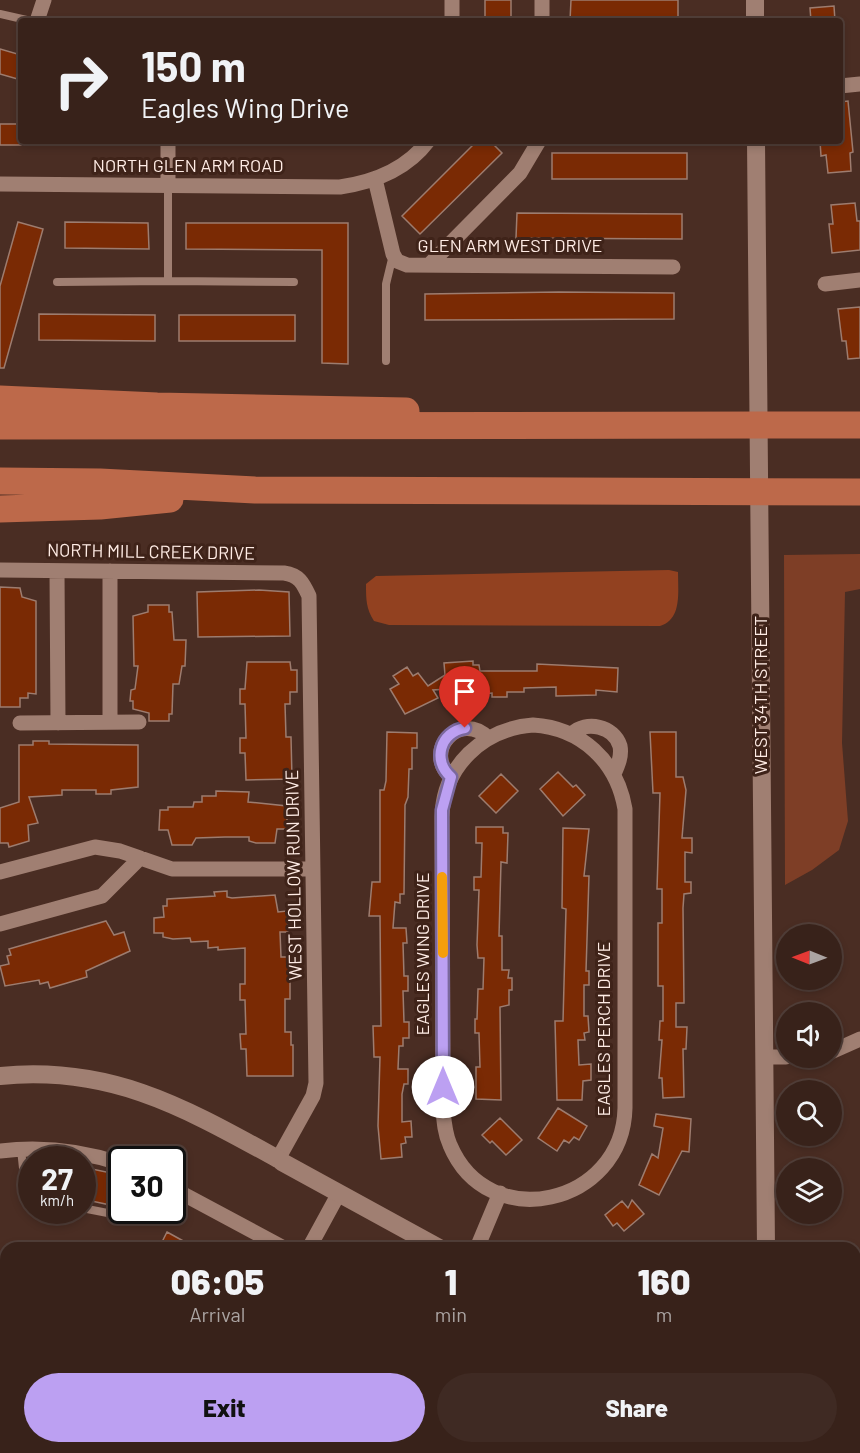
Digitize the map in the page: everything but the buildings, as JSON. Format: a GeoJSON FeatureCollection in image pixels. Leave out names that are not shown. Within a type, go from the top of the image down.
{"type":"FeatureCollection","features":[{"type":"Feature","properties":{"kind":"highway"},"geometry":{"type":"LineString","coordinates":[[0,399],[157,406],[363,408],[638,425]]}},
{"type":"Feature","properties":{"kind":"highway"},"geometry":{"type":"LineString","coordinates":[[0,426],[860,425]]}},
{"type":"Feature","properties":{"kind":"highway"},"geometry":{"type":"LineString","coordinates":[[0,482],[100,482],[255,490],[860,492]]}},
{"type":"Feature","properties":{"kind":"highway"},"geometry":{"type":"LineString","coordinates":[[0,509],[100,506],[255,490]]}},
{"type":"Feature","properties":{"kind":"street"},"geometry":{"type":"LineString","coordinates":[[38,18],[44,0]]}},
{"type":"Feature","properties":{"kind":"street"},"geometry":{"type":"LineString","coordinates":[[452,0],[452,18]]}},
{"type":"Feature","properties":{"kind":"street"},"geometry":{"type":"LineString","coordinates":[[542,0],[542,18]]}},
{"type":"Feature","properties":{"kind":"street"},"geometry":{"type":"LineString","coordinates":[[755,0],[755,18]]}},
{"type":"Feature","properties":{"kind":"street"},"geometry":{"type":"LineString","coordinates":[[843,86],[860,84]]}},
{"type":"Feature","properties":{"kind":"street"},"geometry":{"type":"LineString","coordinates":[[168,144],[168,185]]}},
{"type":"Feature","properties":{"kind":"street","name":"NORTH GLEN ARM ROAD"},"geometry":{"type":"LineString","coordinates":[[0,184],[331,187],[353,185],[375,179],[404,164],[425,144]]}},
{"type":"Feature","properties":{"kind":"street"},"geometry":{"type":"LineString","coordinates":[[429,265],[520,173],[537,144]]}},
{"type":"Feature","properties":{"kind":"street","name":"WEST 34TH STREET"},"geometry":{"type":"LineString","coordinates":[[756,144],[766,1242]]}},
{"type":"Feature","properties":{"kind":"street","name":"GLEN ARM WEST DRIVE"},"geometry":{"type":"LineString","coordinates":[[375,179],[393,254],[398,261],[407,265],[673,267]]}},
{"type":"Feature","properties":{"kind":"street"},"geometry":{"type":"LineString","coordinates":[[825,284],[860,280]]}},
{"type":"Feature","properties":{"kind":"street","name":"NORTH MILL CREEK DRIVE"},"geometry":{"type":"LineString","coordinates":[[0,570],[284,573],[299,579]]}},
{"type":"Feature","properties":{"kind":"street"},"geometry":{"type":"LineString","coordinates":[[57,571],[58,723]]}},
{"type":"Feature","properties":{"kind":"street"},"geometry":{"type":"LineString","coordinates":[[110,571],[110,722]]}},
{"type":"Feature","properties":{"kind":"street","name":"WEST HOLLOW RUN DRIVE"},"geometry":{"type":"LineString","coordinates":[[280,1161],[313,1096],[316,1083],[309,596],[299,579]]}},
{"type":"Feature","properties":{"kind":"street"},"geometry":{"type":"LineString","coordinates":[[20,723],[139,722]]}},
{"type":"Feature","properties":{"kind":"street","name":"EAGLES PERCH DRIVE"},"geometry":{"type":"LineString","coordinates":[[501,1193],[521,1199],[542,1199],[576,1189],[604,1167],[621,1136],[625,1108],[624,809],[614,774],[592,747],[572,734],[533,725]]}},
{"type":"Feature","properties":{"kind":"street","name":"EAGLES WING DRIVE"},"geometry":{"type":"LineString","coordinates":[[501,1193],[476,1179],[461,1163],[450,1145],[443,1110],[442,810],[451,777],[473,748],[504,730],[533,725]]}},
{"type":"Feature","properties":{"kind":"street","name":"EAGLES PERCH DRIVE"},"geometry":{"type":"LineString","coordinates":[[572,734],[580,728],[592,726],[605,729],[614,736],[620,748],[620,761],[614,774]]}},
{"type":"Feature","properties":{"kind":"street"},"geometry":{"type":"LineString","coordinates":[[451,777],[440,760],[442,744],[449,734],[468,728],[480,731],[488,738]]}},
{"type":"Feature","properties":{"kind":"street"},"geometry":{"type":"LineString","coordinates":[[4,871],[92,848],[112,849],[180,870],[313,868]]}},
{"type":"Feature","properties":{"kind":"street"},"geometry":{"type":"LineString","coordinates":[[0,924],[102,896],[140,858]]}},
{"type":"Feature","properties":{"kind":"street"},"geometry":{"type":"LineString","coordinates":[[842,1047],[860,1039]]}},
{"type":"Feature","properties":{"kind":"street"},"geometry":{"type":"LineString","coordinates":[[764,1057],[776,1057]]}},
{"type":"Feature","properties":{"kind":"street"},"geometry":{"type":"LineString","coordinates":[[0,1076],[59,1075],[126,1087],[180,1106],[427,1242]]}},
{"type":"Feature","properties":{"kind":"street"},"geometry":{"type":"LineString","coordinates":[[0,1151],[18,1149]]}},
{"type":"Feature","properties":{"kind":"street"},"geometry":{"type":"LineString","coordinates":[[312,1242],[339,1193]]}},
{"type":"Feature","properties":{"kind":"street"},"geometry":{"type":"LineString","coordinates":[[480,1242],[501,1193]]}},
{"type":"Feature","properties":{"kind":"street"},"geometry":{"type":"LineString","coordinates":[[186,1196],[273,1242]]}},
{"type":"Feature","properties":{"kind":"lane"},"geometry":{"type":"LineString","coordinates":[[0,14],[18,18]]}},
{"type":"Feature","properties":{"kind":"lane"},"geometry":{"type":"LineString","coordinates":[[168,185],[168,281]]}},
{"type":"Feature","properties":{"kind":"lane"},"geometry":{"type":"LineString","coordinates":[[386,361],[386,284],[393,254]]}},
{"type":"Feature","properties":{"kind":"lane"},"geometry":{"type":"LineString","coordinates":[[57,282],[294,282]]}},
{"type":"Feature","properties":{"kind":"shaded area"},"geometry":{"type":"Polygon","coordinates":[[[860,554],[860,589],[845,592],[842,743],[848,821],[839,850],[812,870],[785,885],[784,555],[860,554]]]}},
{"type":"Feature","properties":{"kind":"shaded area"},"geometry":{"type":"Polygon","coordinates":[[[669,570],[678,572],[677,604],[672,618],[660,626],[389,625],[374,621],[366,599],[366,584],[376,576],[669,570]]]}},
{"type":"Feature","properties":{"kind":"slow traffic"},"geometry":{"type":"LineString","coordinates":[[442,877],[443,953]]}},
{"type":"Feature","properties":{"kind":"route"},"geometry":{"type":"LineString","coordinates":[[443,1087],[442,810],[451,777],[440,760],[442,744],[449,734],[465,728]]}}]}
